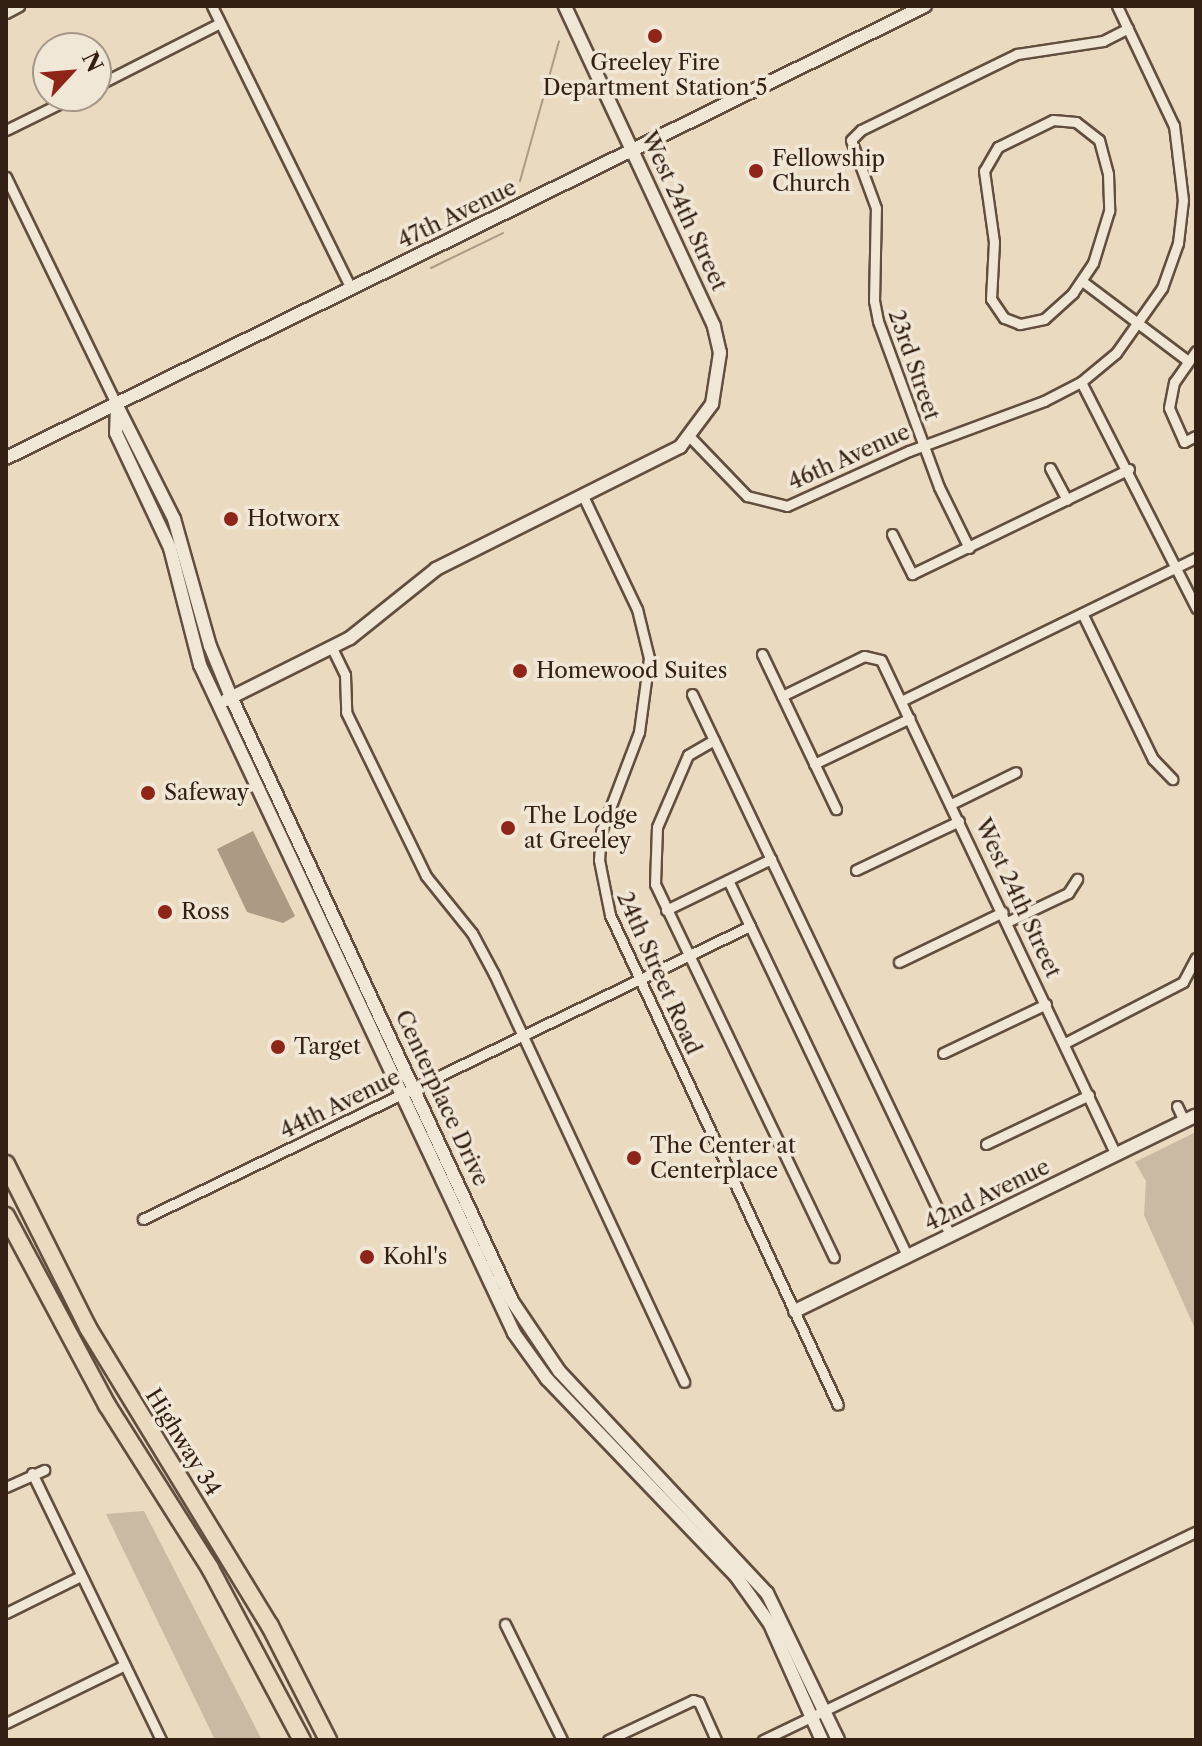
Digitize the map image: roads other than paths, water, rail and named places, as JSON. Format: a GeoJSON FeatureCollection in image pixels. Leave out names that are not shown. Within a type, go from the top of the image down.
{"type":"FeatureCollection","features":[{"type":"Feature","properties":{"kind":"highway","name":"Highway 34"},"geometry":{"type":"LineString","coordinates":[[6,1164],[88,1328],[270,1626],[328,1740]]}},
{"type":"Feature","properties":{"kind":"highway","name":"Highway 34"},"geometry":{"type":"LineString","coordinates":[[6,1216],[107,1405],[244,1628],[302,1740]]}},
{"type":"Feature","properties":{"kind":"highway"},"geometry":{"type":"LineString","coordinates":[[161,1491],[180,1479]]}},
{"type":"Feature","properties":{"kind":"street"},"geometry":{"type":"LineString","coordinates":[[6,13],[19,6]]}},
{"type":"Feature","properties":{"kind":"street"},"geometry":{"type":"LineString","coordinates":[[212,6],[351,288]]}},
{"type":"Feature","properties":{"kind":"street","name":"West 24th Street"},"geometry":{"type":"LineString","coordinates":[[565,6],[706,306],[720,353],[712,404],[691,438]]}},
{"type":"Feature","properties":{"kind":"street","name":"47th Avenue"},"geometry":{"type":"LineString","coordinates":[[6,458],[925,6]]}},
{"type":"Feature","properties":{"kind":"street","name":"46th Avenue"},"geometry":{"type":"LineString","coordinates":[[691,438],[747,496],[787,506],[923,446],[1081,382],[1141,325],[1162,288],[1178,243],[1183,170],[1166,105],[1117,6]]}},
{"type":"Feature","properties":{"kind":"street"},"geometry":{"type":"LineString","coordinates":[[112,78],[220,23]]}},
{"type":"Feature","properties":{"kind":"street","name":"23rd Street"},"geometry":{"type":"LineString","coordinates":[[969,548],[923,446],[878,321],[874,301],[876,208],[851,140],[861,130],[1017,54],[1103,41],[1128,28]]}},
{"type":"Feature","properties":{"kind":"street"},"geometry":{"type":"LineString","coordinates":[[6,130],[43,112]]}},
{"type":"Feature","properties":{"kind":"street"},"geometry":{"type":"LineString","coordinates":[[1053,120],[1076,122],[1094,134],[1108,174],[1106,229],[1082,281],[1058,308],[1029,324],[1004,318],[991,299],[994,242],[984,177],[988,159],[1004,143],[1053,120]]}},
{"type":"Feature","properties":{"kind":"street"},"geometry":{"type":"LineString","coordinates":[[1183,170],[1194,169]]}},
{"type":"Feature","properties":{"kind":"street","name":"Centerplace Drive"},"geometry":{"type":"LineString","coordinates":[[6,177],[179,532],[210,646],[231,697],[514,1333],[547,1379],[736,1576],[770,1624],[822,1740]]}},
{"type":"Feature","properties":{"kind":"street"},"geometry":{"type":"LineString","coordinates":[[1082,281],[1184,358]]}},
{"type":"Feature","properties":{"kind":"street"},"geometry":{"type":"LineString","coordinates":[[1196,351],[1184,358],[1169,397],[1169,412],[1184,442],[1196,436]]}},
{"type":"Feature","properties":{"kind":"street"},"geometry":{"type":"LineString","coordinates":[[1081,382],[1129,469],[1196,608]]}},
{"type":"Feature","properties":{"kind":"street","name":"Centerplace Drive"},"geometry":{"type":"LineString","coordinates":[[117,406],[116,433],[170,548],[200,665],[526,1327],[559,1371],[748,1568],[782,1616],[838,1740]]}},
{"type":"Feature","properties":{"kind":"street"},"geometry":{"type":"LineString","coordinates":[[217,703],[332,648],[436,569],[691,438]]}},
{"type":"Feature","properties":{"kind":"street"},"geometry":{"type":"LineString","coordinates":[[1050,468],[1067,500]]}},
{"type":"Feature","properties":{"kind":"street"},"geometry":{"type":"LineString","coordinates":[[892,534],[912,574],[1129,469]]}},
{"type":"Feature","properties":{"kind":"street","name":"24th Street Road"},"geometry":{"type":"LineString","coordinates":[[583,496],[637,609],[649,658],[646,704],[607,807],[599,860],[610,915],[838,1405]]}},
{"type":"Feature","properties":{"kind":"street"},"geometry":{"type":"LineString","coordinates":[[901,701],[1196,558]]}},
{"type":"Feature","properties":{"kind":"street"},"geometry":{"type":"LineString","coordinates":[[1083,615],[1153,759],[1172,779]]}},
{"type":"Feature","properties":{"kind":"street"},"geometry":{"type":"LineString","coordinates":[[332,648],[345,675],[346,712],[421,866],[472,933],[684,1382]]}},
{"type":"Feature","properties":{"kind":"street"},"geometry":{"type":"LineString","coordinates":[[762,654],[836,809]]}},
{"type":"Feature","properties":{"kind":"street","name":"West 24th Street"},"geometry":{"type":"LineString","coordinates":[[782,696],[864,656],[881,660],[1116,1155]]}},
{"type":"Feature","properties":{"kind":"street"},"geometry":{"type":"LineString","coordinates":[[692,694],[950,1235]]}},
{"type":"Feature","properties":{"kind":"street"},"geometry":{"type":"LineString","coordinates":[[814,764],[910,718]]}},
{"type":"Feature","properties":{"kind":"street"},"geometry":{"type":"LineString","coordinates":[[714,740],[688,755],[657,827],[652,862],[666,910],[834,1257]]}},
{"type":"Feature","properties":{"kind":"street"},"geometry":{"type":"LineString","coordinates":[[951,804],[1016,772]]}},
{"type":"Feature","properties":{"kind":"street"},"geometry":{"type":"LineString","coordinates":[[856,870],[959,821]]}},
{"type":"Feature","properties":{"kind":"street"},"geometry":{"type":"LineString","coordinates":[[666,910],[771,859]]}},
{"type":"Feature","properties":{"kind":"street"},"geometry":{"type":"LineString","coordinates":[[899,962],[1068,893],[1077,879]]}},
{"type":"Feature","properties":{"kind":"street"},"geometry":{"type":"LineString","coordinates":[[728,880],[907,1256]]}},
{"type":"Feature","properties":{"kind":"street","name":"44th Avenue"},"geometry":{"type":"LineString","coordinates":[[143,1219],[750,926]]}},
{"type":"Feature","properties":{"kind":"street"},"geometry":{"type":"LineString","coordinates":[[1065,1043],[1183,982],[1196,958]]}},
{"type":"Feature","properties":{"kind":"street"},"geometry":{"type":"LineString","coordinates":[[943,1053],[1046,1004]]}},
{"type":"Feature","properties":{"kind":"street"},"geometry":{"type":"LineString","coordinates":[[986,1144],[1089,1095]]}},
{"type":"Feature","properties":{"kind":"street"},"geometry":{"type":"LineString","coordinates":[[1177,1106],[1190,1118]]}},
{"type":"Feature","properties":{"kind":"street","name":"42nd Avenue"},"geometry":{"type":"LineString","coordinates":[[795,1311],[1190,1118]]}},
{"type":"Feature","properties":{"kind":"street"},"geometry":{"type":"LineString","coordinates":[[6,1487],[44,1470]]}},
{"type":"Feature","properties":{"kind":"street"},"geometry":{"type":"LineString","coordinates":[[32,1473],[161,1740]]}},
{"type":"Feature","properties":{"kind":"street"},"geometry":{"type":"LineString","coordinates":[[763,1740],[826,1713],[1196,1532]]}},
{"type":"Feature","properties":{"kind":"street"},"geometry":{"type":"LineString","coordinates":[[6,1613],[81,1576]]}},
{"type":"Feature","properties":{"kind":"street"},"geometry":{"type":"LineString","coordinates":[[505,1624],[562,1740]]}},
{"type":"Feature","properties":{"kind":"street"},"geometry":{"type":"LineString","coordinates":[[6,1723],[125,1665]]}},
{"type":"Feature","properties":{"kind":"street"},"geometry":{"type":"LineString","coordinates":[[608,1740],[693,1700],[699,1702],[716,1740]]}},
{"type":"Feature","properties":{"kind":"waterway"},"geometry":{"type":"LineString","coordinates":[[520,181],[559,41]]}},
{"type":"Feature","properties":{"kind":"waterway"},"geometry":{"type":"LineString","coordinates":[[431,268],[503,233]]}},
{"type":"Feature","properties":{"kind":"place","name":"Greeley Fire Department Station 5"},"geometry":{"type":"Point","coordinates":[655,36]}},
{"type":"Feature","properties":{"kind":"place","name":"Fellowship Church"},"geometry":{"type":"Point","coordinates":[756,171]}},
{"type":"Feature","properties":{"kind":"place","name":"Hotworx"},"geometry":{"type":"Point","coordinates":[231,519]}},
{"type":"Feature","properties":{"kind":"place","name":"Homewood Suites"},"geometry":{"type":"Point","coordinates":[520,671]}},
{"type":"Feature","properties":{"kind":"place","name":"Safeway"},"geometry":{"type":"Point","coordinates":[148,793]}},
{"type":"Feature","properties":{"kind":"place","name":"The Lodge at Greeley"},"geometry":{"type":"Point","coordinates":[508,828]}},
{"type":"Feature","properties":{"kind":"place","name":"Ross"},"geometry":{"type":"Point","coordinates":[165,912]}},
{"type":"Feature","properties":{"kind":"place","name":"Target"},"geometry":{"type":"Point","coordinates":[278,1047]}},
{"type":"Feature","properties":{"kind":"place","name":"The Center at Centerplace"},"geometry":{"type":"Point","coordinates":[634,1158]}},
{"type":"Feature","properties":{"kind":"place","name":"Kohl's"},"geometry":{"type":"Point","coordinates":[367,1257]}}]}
